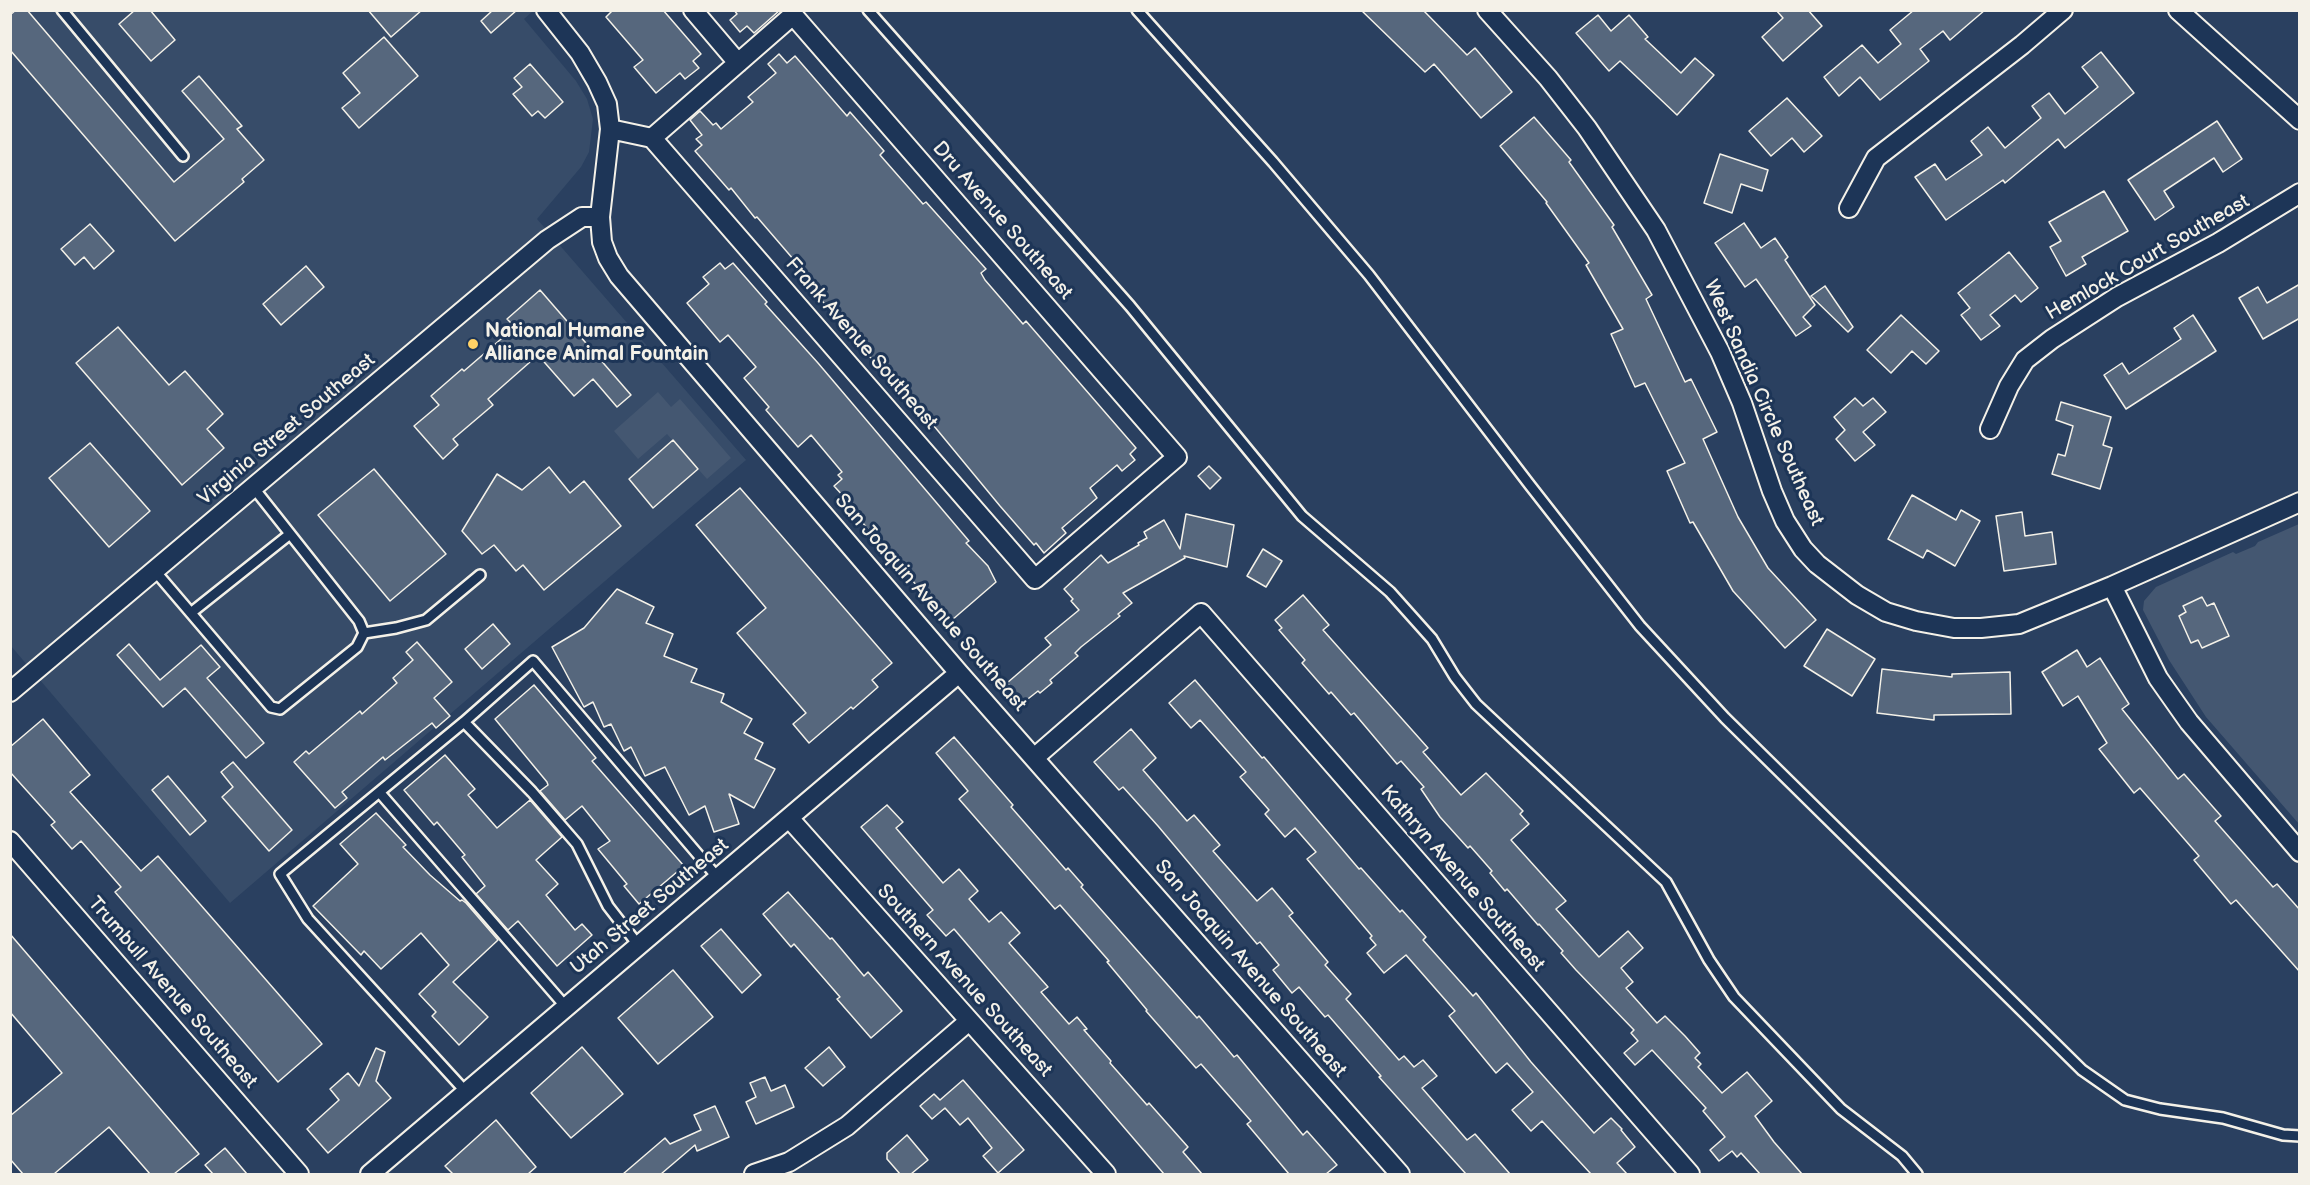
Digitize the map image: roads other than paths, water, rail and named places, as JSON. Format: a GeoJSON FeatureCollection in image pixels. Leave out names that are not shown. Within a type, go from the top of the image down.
{"type":"FeatureCollection","features":[{"type":"Feature","properties":{"kind":"street","name":"San Joaquin Avenue Southeast"},"geometry":{"type":"LineString","coordinates":[[546,10],[567,35],[597,82],[607,104],[610,129],[600,217],[602,242],[619,276],[960,673],[1400,1174]]}},
{"type":"Feature","properties":{"kind":"street"},"geometry":{"type":"LineString","coordinates":[[610,129],[652,138],[738,63],[693,10]]}},
{"type":"Feature","properties":{"kind":"street","name":"West Sandia Circle Southeast"},"geometry":{"type":"LineString","coordinates":[[1487,10],[1548,78],[1587,128],[1656,230],[1720,352],[1742,403],[1772,491],[1785,521],[1803,549],[1835,579],[1886,612],[1916,621],[1954,628],[2019,624],[2112,586],[2300,501]]}},
{"type":"Feature","properties":{"kind":"street"},"geometry":{"type":"LineString","coordinates":[[1849,208],[1876,158],[2022,45],[2063,10]]}},
{"type":"Feature","properties":{"kind":"street"},"geometry":{"type":"LineString","coordinates":[[2178,10],[2300,120]]}},
{"type":"Feature","properties":{"kind":"street","name":"Dru Avenue Southeast"},"geometry":{"type":"LineString","coordinates":[[738,63],[794,15],[1177,457],[1035,579]]}},
{"type":"Feature","properties":{"kind":"street","name":"Frank Avenue Southeast"},"geometry":{"type":"LineString","coordinates":[[652,138],[1035,579]]}},
{"type":"Feature","properties":{"kind":"street","name":"Hemlock Court Southeast"},"geometry":{"type":"LineString","coordinates":[[1990,429],[2009,386],[2025,360],[2052,339],[2117,297],[2218,243],[2300,193]]}},
{"type":"Feature","properties":{"kind":"street","name":"Virginia Street Southeast"},"geometry":{"type":"LineString","coordinates":[[10,692],[547,240],[582,218],[600,217]]}},
{"type":"Feature","properties":{"kind":"street"},"geometry":{"type":"LineString","coordinates":[[2112,586],[2158,678],[2176,705],[2222,763],[2300,852]]}},
{"type":"Feature","properties":{"kind":"street","name":"Kathryn Avenue Southeast"},"geometry":{"type":"LineString","coordinates":[[1034,758],[1201,613],[1690,1174]]}},
{"type":"Feature","properties":{"kind":"street","name":"Utah Street Southeast"},"geometry":{"type":"LineString","coordinates":[[370,1174],[960,673]]}},
{"type":"Feature","properties":{"kind":"street","name":"Southern Avenue Southeast"},"geometry":{"type":"LineString","coordinates":[[789,818],[1106,1174]]}},
{"type":"Feature","properties":{"kind":"street","name":"Trumbull Avenue Southeast"},"geometry":{"type":"LineString","coordinates":[[10,841],[299,1174]]}},
{"type":"Feature","properties":{"kind":"street"},"geometry":{"type":"LineString","coordinates":[[754,1174],[789,1162],[847,1126],[969,1020]]}},
{"type":"Feature","properties":{"kind":"lane"},"geometry":{"type":"LineString","coordinates":[[62,10],[183,156]]}},
{"type":"Feature","properties":{"kind":"lane"},"geometry":{"type":"LineString","coordinates":[[868,10],[1130,306],[1302,516],[1398,601],[1432,639],[1455,677],[1476,704],[1666,882],[1709,960],[1734,997],[1841,1109],[1902,1156],[1917,1174]]}},
{"type":"Feature","properties":{"kind":"lane"},"geometry":{"type":"LineString","coordinates":[[1137,10],[1273,162],[1369,275],[1640,626],[1725,718],[2082,1070],[2125,1100],[2160,1110],[2223,1118],[2283,1136],[2300,1136]]}},
{"type":"Feature","properties":{"kind":"lane"},"geometry":{"type":"LineString","coordinates":[[155,571],[271,707],[280,709],[357,647],[364,633],[359,621],[253,488]]}},
{"type":"Feature","properties":{"kind":"lane"},"geometry":{"type":"LineString","coordinates":[[192,612],[290,534]]}},
{"type":"Feature","properties":{"kind":"lane"},"geometry":{"type":"LineString","coordinates":[[364,633],[426,620],[480,575]]}},
{"type":"Feature","properties":{"kind":"lane"},"geometry":{"type":"LineString","coordinates":[[466,1092],[308,919],[280,874],[380,793],[533,661],[718,878]]}},
{"type":"Feature","properties":{"kind":"lane"},"geometry":{"type":"LineString","coordinates":[[464,722],[532,792],[577,844],[608,906],[639,946]]}},
{"type":"Feature","properties":{"kind":"lane"},"geometry":{"type":"LineString","coordinates":[[380,793],[566,1007]]}},
{"type":"Feature","properties":{"kind":"place","name":"National Humane Alliance Animal Fountain"},"geometry":{"type":"Point","coordinates":[473,344]}}]}
